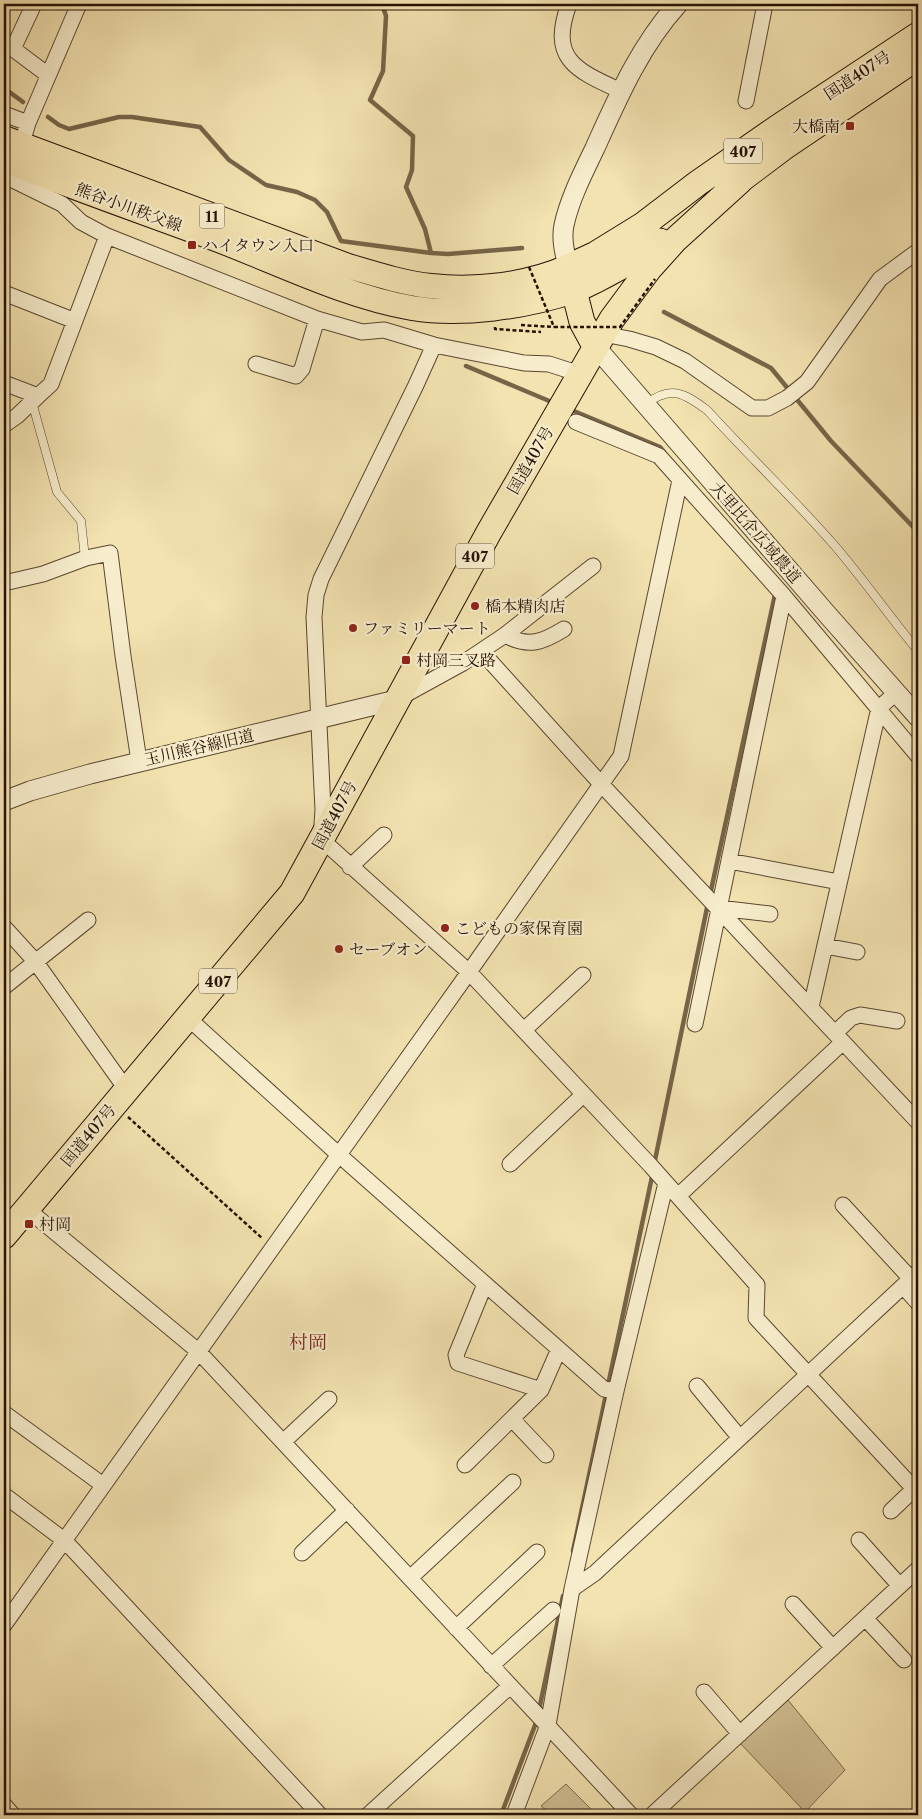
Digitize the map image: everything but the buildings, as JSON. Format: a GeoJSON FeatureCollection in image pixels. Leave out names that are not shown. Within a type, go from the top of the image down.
{"type":"FeatureCollection","features":[{"type":"Feature","properties":{"kind":"highway","name":"国道407号"},"geometry":{"type":"LineString","coordinates":[[568,267],[596,254],[643,225],[698,183],[777,128],[918,35]]}},
{"type":"Feature","properties":{"kind":"highway","name":"国道407号"},"geometry":{"type":"LineString","coordinates":[[573,291],[604,278],[630,262],[787,145],[918,57]]}},
{"type":"Feature","properties":{"kind":"highway","name":"国道407号"},"geometry":{"type":"LineString","coordinates":[[4,1236],[292,892],[484,540],[566,411],[580,374],[599,340],[649,269],[675,240],[740,181]]}},
{"type":"Feature","properties":{"kind":"highway"},"geometry":{"type":"LineString","coordinates":[[568,267],[582,322],[599,340]]}},
{"type":"Feature","properties":{"kind":"main road","name":"熊谷小川秩父線"},"geometry":{"type":"LineString","coordinates":[[14,146],[348,266],[404,281],[456,288],[488,286],[545,276],[568,267]]}},
{"type":"Feature","properties":{"kind":"main road","name":"熊谷小川秩父線"},"geometry":{"type":"LineString","coordinates":[[14,146],[351,292],[413,308],[461,310],[494,308],[552,298],[573,291]]}},
{"type":"Feature","properties":{"kind":"street"},"geometry":{"type":"LineString","coordinates":[[34,4],[8,45],[48,75]]}},
{"type":"Feature","properties":{"kind":"street"},"geometry":{"type":"LineString","coordinates":[[79,4],[14,146],[11,179],[62,204],[82,222],[107,236],[317,319],[362,332],[384,330],[434,345],[524,363],[550,364],[580,374]]}},
{"type":"Feature","properties":{"kind":"street"},"geometry":{"type":"LineString","coordinates":[[569,4],[563,20],[561,42],[569,60],[583,73],[620,91]]}},
{"type":"Feature","properties":{"kind":"street"},"geometry":{"type":"LineString","coordinates":[[568,267],[563,248],[563,227],[574,194],[635,62],[655,32],[678,4]]}},
{"type":"Feature","properties":{"kind":"street"},"geometry":{"type":"LineString","coordinates":[[746,101],[765,4]]}},
{"type":"Feature","properties":{"kind":"street"},"geometry":{"type":"LineString","coordinates":[[4,114],[14,146]]}},
{"type":"Feature","properties":{"kind":"street"},"geometry":{"type":"LineString","coordinates":[[4,425],[17,416],[51,384],[107,236]]}},
{"type":"Feature","properties":{"kind":"street"},"geometry":{"type":"LineString","coordinates":[[599,340],[629,339],[656,347],[686,361],[752,408],[768,408],[787,398],[807,382],[880,279],[918,250]]}},
{"type":"Feature","properties":{"kind":"street"},"geometry":{"type":"LineString","coordinates":[[4,293],[75,321]]}},
{"type":"Feature","properties":{"kind":"street"},"geometry":{"type":"LineString","coordinates":[[256,364],[296,376],[302,369],[317,319]]}},
{"type":"Feature","properties":{"kind":"street","name":"大里比企広域農道"},"geometry":{"type":"LineString","coordinates":[[599,340],[646,404],[918,717]]}},
{"type":"Feature","properties":{"kind":"street"},"geometry":{"type":"LineString","coordinates":[[434,345],[321,578],[316,595],[314,617],[323,810],[321,839],[469,972],[582,1095],[651,1166],[757,1285],[756,1318],[916,1491],[891,1511]]}},
{"type":"Feature","properties":{"kind":"street"},"geometry":{"type":"LineString","coordinates":[[4,383],[35,399]]}},
{"type":"Feature","properties":{"kind":"street"},"geometry":{"type":"LineString","coordinates":[[566,411],[659,456],[784,596],[918,756]]}},
{"type":"Feature","properties":{"kind":"street"},"geometry":{"type":"LineString","coordinates":[[4,1625],[621,756],[680,480]]}},
{"type":"Feature","properties":{"kind":"street"},"geometry":{"type":"LineString","coordinates":[[4,583],[43,574],[85,558],[110,553],[139,761]]}},
{"type":"Feature","properties":{"kind":"street"},"geometry":{"type":"LineString","coordinates":[[396,700],[505,635],[593,566]]}},
{"type":"Feature","properties":{"kind":"street"},"geometry":{"type":"LineString","coordinates":[[695,1024],[784,596]]}},
{"type":"Feature","properties":{"kind":"street"},"geometry":{"type":"LineString","coordinates":[[505,635],[511,639],[541,642],[564,629]]}},
{"type":"Feature","properties":{"kind":"street"},"geometry":{"type":"LineString","coordinates":[[481,651],[602,785],[918,1122]]}},
{"type":"Feature","properties":{"kind":"street"},"geometry":{"type":"LineString","coordinates":[[811,1007],[879,708],[897,692]]}},
{"type":"Feature","properties":{"kind":"street","name":"玉川熊谷線旧道"},"geometry":{"type":"LineString","coordinates":[[4,801],[30,791],[139,761],[396,700]]}},
{"type":"Feature","properties":{"kind":"street"},"geometry":{"type":"LineString","coordinates":[[350,867],[384,835]]}},
{"type":"Feature","properties":{"kind":"street"},"geometry":{"type":"LineString","coordinates":[[729,861],[839,882]]}},
{"type":"Feature","properties":{"kind":"street"},"geometry":{"type":"LineString","coordinates":[[719,908],[770,914]]}},
{"type":"Feature","properties":{"kind":"street"},"geometry":{"type":"LineString","coordinates":[[4,987],[88,920]]}},
{"type":"Feature","properties":{"kind":"street"},"geometry":{"type":"LineString","coordinates":[[4,927],[35,961],[120,1097]]}},
{"type":"Feature","properties":{"kind":"street"},"geometry":{"type":"LineString","coordinates":[[825,946],[857,952]]}},
{"type":"Feature","properties":{"kind":"street"},"geometry":{"type":"LineString","coordinates":[[524,1030],[583,975]]}},
{"type":"Feature","properties":{"kind":"street"},"geometry":{"type":"LineString","coordinates":[[678,1196],[839,1037],[851,1018],[860,1015],[896,1022]]}},
{"type":"Feature","properties":{"kind":"street"},"geometry":{"type":"LineString","coordinates":[[188,1018],[485,1284],[559,1349],[610,1390]]}},
{"type":"Feature","properties":{"kind":"street"},"geometry":{"type":"LineString","coordinates":[[510,1164],[582,1095]]}},
{"type":"Feature","properties":{"kind":"street"},"geometry":{"type":"LineString","coordinates":[[514,1815],[548,1725],[610,1390],[666,1183]]}},
{"type":"Feature","properties":{"kind":"street"},"geometry":{"type":"LineString","coordinates":[[843,1205],[911,1279],[918,1303]]}},
{"type":"Feature","properties":{"kind":"street"},"geometry":{"type":"LineString","coordinates":[[27,1209],[198,1351],[631,1815]]}},
{"type":"Feature","properties":{"kind":"street"},"geometry":{"type":"LineString","coordinates":[[572,1589],[594,1573],[911,1279]]}},
{"type":"Feature","properties":{"kind":"street"},"geometry":{"type":"LineString","coordinates":[[485,1284],[456,1355],[458,1364],[541,1390]]}},
{"type":"Feature","properties":{"kind":"street"},"geometry":{"type":"LineString","coordinates":[[465,1465],[541,1390],[559,1349]]}},
{"type":"Feature","properties":{"kind":"street"},"geometry":{"type":"LineString","coordinates":[[697,1386],[740,1438]]}},
{"type":"Feature","properties":{"kind":"street"},"geometry":{"type":"LineString","coordinates":[[283,1442],[329,1399]]}},
{"type":"Feature","properties":{"kind":"street"},"geometry":{"type":"LineString","coordinates":[[4,1413],[102,1485]]}},
{"type":"Feature","properties":{"kind":"street"},"geometry":{"type":"LineString","coordinates":[[512,1419],[546,1456]]}},
{"type":"Feature","properties":{"kind":"street"},"geometry":{"type":"LineString","coordinates":[[410,1578],[513,1482]]}},
{"type":"Feature","properties":{"kind":"street"},"geometry":{"type":"LineString","coordinates":[[4,1495],[64,1540],[320,1815]]}},
{"type":"Feature","properties":{"kind":"street"},"geometry":{"type":"LineString","coordinates":[[302,1552],[347,1510]]}},
{"type":"Feature","properties":{"kind":"street"},"geometry":{"type":"LineString","coordinates":[[859,1540],[900,1586]]}},
{"type":"Feature","properties":{"kind":"street"},"geometry":{"type":"LineString","coordinates":[[456,1628],[536,1552]]}},
{"type":"Feature","properties":{"kind":"street"},"geometry":{"type":"LineString","coordinates":[[652,1815],[918,1569]]}},
{"type":"Feature","properties":{"kind":"street"},"geometry":{"type":"LineString","coordinates":[[792,1604],[833,1648]]}},
{"type":"Feature","properties":{"kind":"street"},"geometry":{"type":"LineString","coordinates":[[491,1666],[553,1610]]}},
{"type":"Feature","properties":{"kind":"street"},"geometry":{"type":"LineString","coordinates":[[865,1618],[904,1660]]}},
{"type":"Feature","properties":{"kind":"street"},"geometry":{"type":"LineString","coordinates":[[368,1815],[510,1686]]}},
{"type":"Feature","properties":{"kind":"street"},"geometry":{"type":"LineString","coordinates":[[704,1692],[740,1734]]}},
{"type":"Feature","properties":{"kind":"street"},"geometry":{"type":"LineString","coordinates":[[4,1806],[13,1815]]}},
{"type":"Feature","properties":{"kind":"lane"},"geometry":{"type":"LineString","coordinates":[[646,404],[660,394],[678,393],[693,400],[707,410],[834,544],[918,651]]}},
{"type":"Feature","properties":{"kind":"lane"},"geometry":{"type":"LineString","coordinates":[[35,399],[56,492],[81,521],[85,558]]}},
{"type":"Feature","properties":{"kind":"path"},"geometry":{"type":"LineString","coordinates":[[529,267],[554,327]]}},
{"type":"Feature","properties":{"kind":"path"},"geometry":{"type":"LineString","coordinates":[[514,324],[554,327],[620,327],[655,279]]}},
{"type":"Feature","properties":{"kind":"path"},"geometry":{"type":"LineString","coordinates":[[495,323],[495,329],[541,332]]}},
{"type":"Feature","properties":{"kind":"path"},"geometry":{"type":"LineString","coordinates":[[120,1097],[272,1248]]}},
{"type":"Feature","properties":{"kind":"shaded area"},"geometry":{"type":"Polygon","coordinates":[[[788,1700],[845,1770],[805,1812],[740,1743],[788,1700]]]}},
{"type":"Feature","properties":{"kind":"shaded area"},"geometry":{"type":"Polygon","coordinates":[[[566,1784],[597,1815],[552,1815],[541,1806],[566,1784]]]}},
{"type":"Feature","properties":{"kind":"waterway"},"geometry":{"type":"LineString","coordinates":[[382,4],[386,16],[383,71],[370,100],[413,136],[412,170],[406,187],[425,229],[431,253]]}},
{"type":"Feature","properties":{"kind":"waterway"},"geometry":{"type":"LineString","coordinates":[[4,88],[23,102]]}},
{"type":"Feature","properties":{"kind":"waterway"},"geometry":{"type":"LineString","coordinates":[[48,117],[69,129],[119,117],[132,117],[200,127],[229,160],[266,185],[297,192],[315,200],[327,212],[341,241],[448,254],[522,248]]}},
{"type":"Feature","properties":{"kind":"waterway"},"geometry":{"type":"LineString","coordinates":[[664,312],[771,368],[831,441],[918,532]]}},
{"type":"Feature","properties":{"kind":"waterway"},"geometry":{"type":"LineString","coordinates":[[466,366],[554,403]]}},
{"type":"Feature","properties":{"kind":"waterway"},"geometry":{"type":"LineString","coordinates":[[569,409],[660,447],[664,452]]}},
{"type":"Feature","properties":{"kind":"waterway"},"geometry":{"type":"LineString","coordinates":[[710,895],[776,590]]}},
{"type":"Feature","properties":{"kind":"waterway"},"geometry":{"type":"LineString","coordinates":[[654,1165],[708,903]]}},
{"type":"Feature","properties":{"kind":"waterway"},"geometry":{"type":"LineString","coordinates":[[573,1551],[653,1172]]}},
{"type":"Feature","properties":{"kind":"waterway"},"geometry":{"type":"LineString","coordinates":[[539,1710],[563,1596]]}},
{"type":"Feature","properties":{"kind":"waterway"},"geometry":{"type":"LineString","coordinates":[[501,1815],[537,1720]]}},
{"type":"Feature","properties":{"kind":"place","name":"大橋南"},"geometry":{"type":"Point","coordinates":[850,126]}},
{"type":"Feature","properties":{"kind":"place","name":"ハイタウン入口"},"geometry":{"type":"Point","coordinates":[192,245]}},
{"type":"Feature","properties":{"kind":"place","name":"橋本精肉店"},"geometry":{"type":"Point","coordinates":[475,606]}},
{"type":"Feature","properties":{"kind":"place","name":"ファミリーマート"},"geometry":{"type":"Point","coordinates":[353,628]}},
{"type":"Feature","properties":{"kind":"place","name":"村岡三叉路"},"geometry":{"type":"Point","coordinates":[406,660]}},
{"type":"Feature","properties":{"kind":"place","name":"こどもの家保育園"},"geometry":{"type":"Point","coordinates":[445,928]}},
{"type":"Feature","properties":{"kind":"place","name":"セーブオン"},"geometry":{"type":"Point","coordinates":[339,949]}},
{"type":"Feature","properties":{"kind":"place","name":"村岡"},"geometry":{"type":"Point","coordinates":[29,1224]}},
{"type":"Feature","properties":{"kind":"district","name":"村岡"},"geometry":{"type":"Point","coordinates":[308,1342]}}]}
